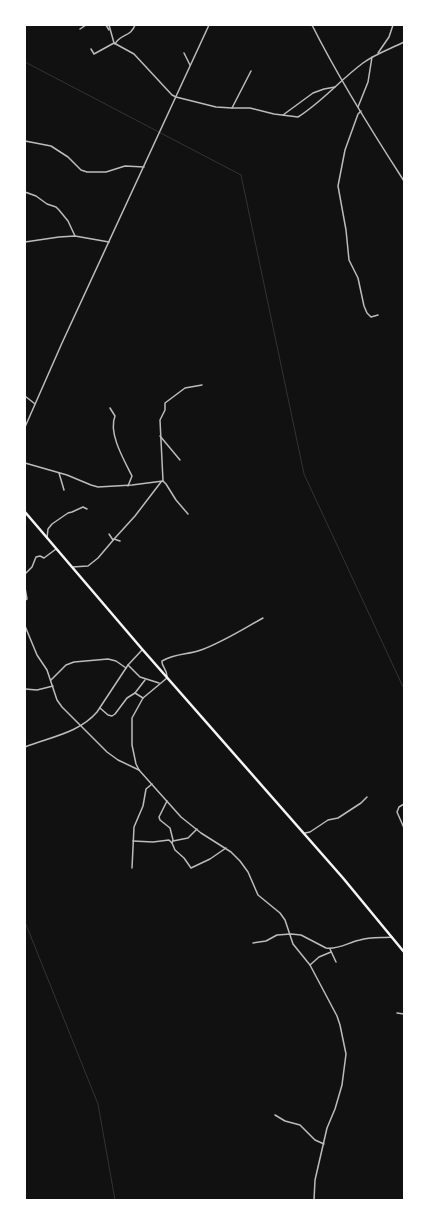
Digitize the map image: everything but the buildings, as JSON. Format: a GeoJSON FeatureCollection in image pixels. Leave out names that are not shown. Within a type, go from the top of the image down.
{"type":"FeatureCollection","features":[{"type":"Feature","properties":{"kind":"highway"},"geometry":{"type":"LineString","coordinates":[[25,512],[167,678],[393,937],[404,952]]}},
{"type":"Feature","properties":{"kind":"street"},"geometry":{"type":"LineString","coordinates":[[80,29],[86,25]]}},
{"type":"Feature","properties":{"kind":"street"},"geometry":{"type":"LineString","coordinates":[[106,25],[114,43],[134,54],[172,95],[176,97],[206,105],[232,108],[250,108],[283,115],[298,116],[372,57],[404,42]]}},
{"type":"Feature","properties":{"kind":"street"},"geometry":{"type":"LineString","coordinates":[[110,25],[110,32]]}},
{"type":"Feature","properties":{"kind":"street"},"geometry":{"type":"LineString","coordinates":[[91,49],[94,54],[130,33],[136,25]]}},
{"type":"Feature","properties":{"kind":"street"},"geometry":{"type":"LineString","coordinates":[[25,427],[62,343],[209,25]]}},
{"type":"Feature","properties":{"kind":"street"},"geometry":{"type":"LineString","coordinates":[[312,25],[358,107],[404,180]]}},
{"type":"Feature","properties":{"kind":"street"},"geometry":{"type":"LineString","coordinates":[[377,54],[389,37],[392,25]]}},
{"type":"Feature","properties":{"kind":"street"},"geometry":{"type":"LineString","coordinates":[[184,53],[190,65]]}},
{"type":"Feature","properties":{"kind":"street"},"geometry":{"type":"LineString","coordinates":[[358,107],[368,82],[372,57]]}},
{"type":"Feature","properties":{"kind":"street"},"geometry":{"type":"LineString","coordinates":[[232,108],[251,72]]}},
{"type":"Feature","properties":{"kind":"street"},"geometry":{"type":"LineString","coordinates":[[283,115],[313,93],[335,87]]}},
{"type":"Feature","properties":{"kind":"street"},"geometry":{"type":"LineString","coordinates":[[361,111],[358,114],[345,150],[338,186],[346,230],[348,260],[358,278],[367,313],[371,317],[378,315]]}},
{"type":"Feature","properties":{"kind":"street"},"geometry":{"type":"LineString","coordinates":[[25,141],[51,146],[68,157],[80,169],[87,172],[106,172],[125,166],[144,167]]}},
{"type":"Feature","properties":{"kind":"street"},"geometry":{"type":"LineString","coordinates":[[25,192],[36,196],[47,204],[60,210],[68,221],[75,236]]}},
{"type":"Feature","properties":{"kind":"street"},"geometry":{"type":"LineString","coordinates":[[25,242],[75,236],[109,242]]}},
{"type":"Feature","properties":{"kind":"street"},"geometry":{"type":"LineString","coordinates":[[72,567],[88,566],[98,558],[113,539],[135,516],[162,481],[160,420],[165,410],[165,403],[185,388],[202,385]]}},
{"type":"Feature","properties":{"kind":"street"},"geometry":{"type":"LineString","coordinates":[[25,396],[35,404]]}},
{"type":"Feature","properties":{"kind":"street"},"geometry":{"type":"LineString","coordinates":[[110,408],[115,416],[114,436],[123,459],[132,476],[128,486]]}},
{"type":"Feature","properties":{"kind":"street"},"geometry":{"type":"LineString","coordinates":[[160,436],[180,460]]}},
{"type":"Feature","properties":{"kind":"street"},"geometry":{"type":"LineString","coordinates":[[25,463],[98,487],[128,486],[162,481],[166,484],[176,500],[188,514]]}},
{"type":"Feature","properties":{"kind":"street"},"geometry":{"type":"LineString","coordinates":[[59,473],[64,490]]}},
{"type":"Feature","properties":{"kind":"street"},"geometry":{"type":"LineString","coordinates":[[47,538],[48,529],[52,524],[68,513],[83,507],[87,509]]}},
{"type":"Feature","properties":{"kind":"street"},"geometry":{"type":"LineString","coordinates":[[109,534],[113,539],[120,541]]}},
{"type":"Feature","properties":{"kind":"street"},"geometry":{"type":"LineString","coordinates":[[25,574],[32,567],[36,557],[40,556],[44,558],[56,549]]}},
{"type":"Feature","properties":{"kind":"street"},"geometry":{"type":"LineString","coordinates":[[25,588],[27,598],[25,600]]}},
{"type":"Feature","properties":{"kind":"street"},"geometry":{"type":"LineString","coordinates":[[263,618],[210,646],[194,652],[173,655],[162,661],[162,664],[167,672],[167,678],[143,698],[133,715],[131,722],[132,745],[136,764],[139,770],[181,817],[235,855],[245,867],[258,895],[280,913],[285,920],[294,944],[310,965],[337,1016],[346,1054],[342,1085],[336,1109],[326,1128],[324,1144],[315,1180],[314,1200]]}},
{"type":"Feature","properties":{"kind":"street"},"geometry":{"type":"LineString","coordinates":[[25,626],[37,655],[47,670],[57,700],[62,707],[114,757],[139,770]]}},
{"type":"Feature","properties":{"kind":"street"},"geometry":{"type":"LineString","coordinates":[[25,747],[56,737],[81,726],[100,708],[128,665],[142,649]]}},
{"type":"Feature","properties":{"kind":"street"},"geometry":{"type":"LineString","coordinates":[[51,680],[66,665],[74,662],[108,659],[116,661],[126,668]]}},
{"type":"Feature","properties":{"kind":"street"},"geometry":{"type":"LineString","coordinates":[[128,665],[140,677],[160,683]]}},
{"type":"Feature","properties":{"kind":"street"},"geometry":{"type":"LineString","coordinates":[[100,708],[110,716],[113,715],[127,698],[135,693],[146,680]]}},
{"type":"Feature","properties":{"kind":"street"},"geometry":{"type":"LineString","coordinates":[[25,688],[37,690],[53,686]]}},
{"type":"Feature","properties":{"kind":"street"},"geometry":{"type":"LineString","coordinates":[[135,693],[143,698]]}},
{"type":"Feature","properties":{"kind":"street"},"geometry":{"type":"LineString","coordinates":[[132,868],[134,827],[143,806],[146,790],[152,784]]}},
{"type":"Feature","properties":{"kind":"street"},"geometry":{"type":"LineString","coordinates":[[303,834],[310,832],[328,820],[338,818],[361,803],[367,797]]}},
{"type":"Feature","properties":{"kind":"street"},"geometry":{"type":"LineString","coordinates":[[167,800],[159,817],[160,820],[170,828],[175,850],[184,858],[191,868],[210,859],[226,848]]}},
{"type":"Feature","properties":{"kind":"street"},"geometry":{"type":"LineString","coordinates":[[404,804],[398,809],[404,828]]}},
{"type":"Feature","properties":{"kind":"street"},"geometry":{"type":"LineString","coordinates":[[133,842],[167,840],[172,842],[188,838],[197,829]]}},
{"type":"Feature","properties":{"kind":"street"},"geometry":{"type":"LineString","coordinates":[[253,943],[266,942],[280,934],[291,934],[302,935],[330,949],[361,940],[393,937]]}},
{"type":"Feature","properties":{"kind":"street"},"geometry":{"type":"LineString","coordinates":[[330,949],[336,962]]}},
{"type":"Feature","properties":{"kind":"street"},"geometry":{"type":"LineString","coordinates":[[310,965],[319,957],[331,952]]}},
{"type":"Feature","properties":{"kind":"street"},"geometry":{"type":"LineString","coordinates":[[397,1013],[404,1014]]}},
{"type":"Feature","properties":{"kind":"street"},"geometry":{"type":"LineString","coordinates":[[275,1115],[286,1121],[300,1125],[315,1140],[324,1144]]}},
{"type":"Feature","properties":{"kind":"waterway"},"geometry":{"type":"LineString","coordinates":[[25,62],[241,175],[304,474],[404,689]]}},
{"type":"Feature","properties":{"kind":"waterway"},"geometry":{"type":"LineString","coordinates":[[25,922],[98,1104],[115,1200]]}}]}
